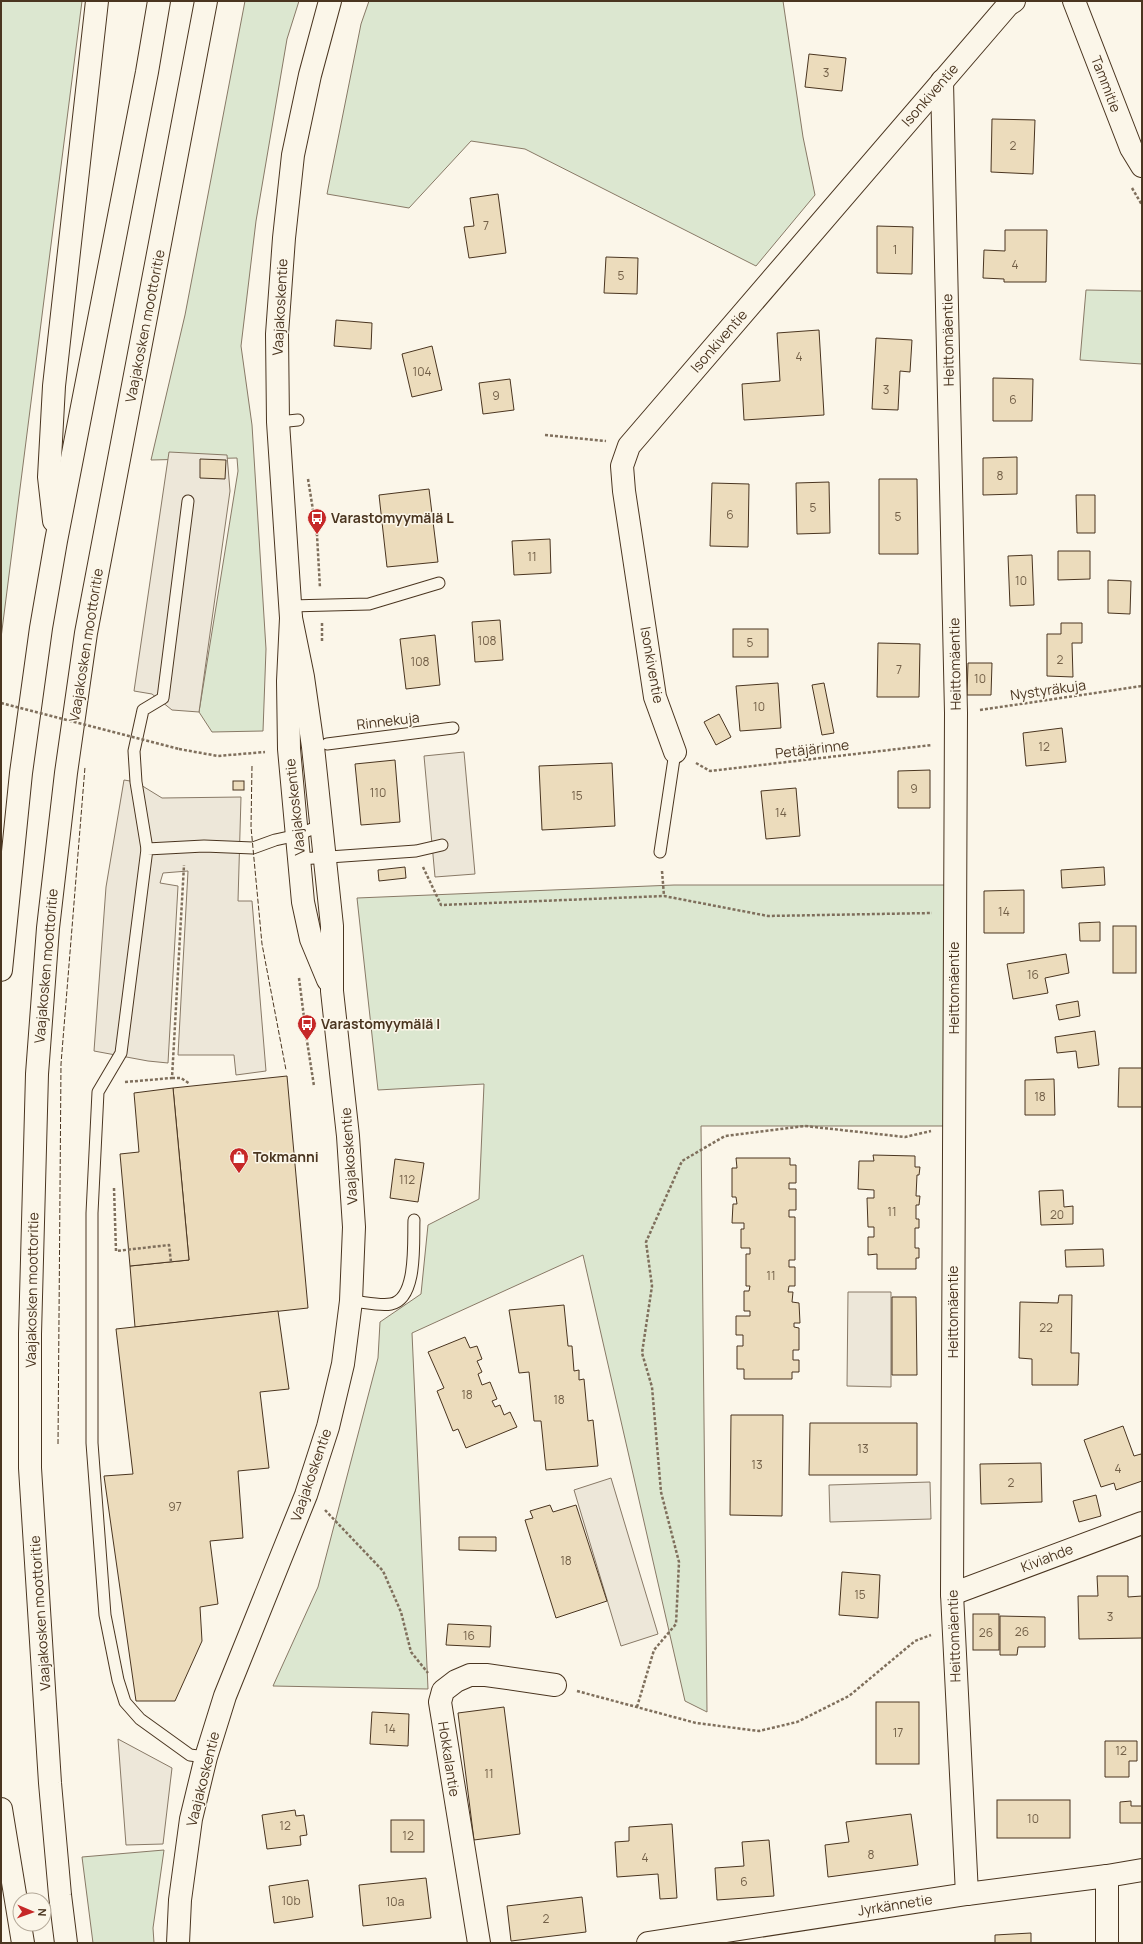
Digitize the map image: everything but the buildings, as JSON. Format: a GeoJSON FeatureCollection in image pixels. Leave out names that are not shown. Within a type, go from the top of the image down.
{"type":"FeatureCollection","features":[{"type":"Feature","properties":{"kind":"main road"},"geometry":{"type":"LineString","coordinates":[[56,541],[49,477],[54,386],[97,1]]}},
{"type":"Feature","properties":{"kind":"main road"},"geometry":{"type":"LineString","coordinates":[[1,970],[21,773],[41,628],[56,541],[108,277],[159,1]]}},
{"type":"Feature","properties":{"kind":"main road","name":"Vaajakosken moottoritie"},"geometry":{"type":"LineString","coordinates":[[66,1943],[50,1783],[30,1468],[30,1334],[39,1051],[48,928],[66,773],[86,633],[206,1]]}},
{"type":"Feature","properties":{"kind":"main road","name":"Vaajakoskentie"},"geometry":{"type":"LineString","coordinates":[[330,1],[310,75],[293,155],[284,238],[277,334],[288,421],[290,612],[288,681],[289,741],[303,902],[311,939],[332,991]]}},
{"type":"Feature","properties":{"kind":"main road","name":"Isonkiventie"},"geometry":{"type":"LineString","coordinates":[[675,752],[656,697],[624,491],[622,466],[629,446],[942,81],[1008,5],[1014,1]]}},
{"type":"Feature","properties":{"kind":"main road","name":"Tammitie"},"geometry":{"type":"LineString","coordinates":[[1074,1],[1131,148],[1142,166]]}},
{"type":"Feature","properties":{"kind":"main road","name":"Heittomäentie"},"geometry":{"type":"LineString","coordinates":[[942,81],[956,713],[952,1594],[967,1894]]}},
{"type":"Feature","properties":{"kind":"main road","name":"Vaajakoskentie"},"geometry":{"type":"LineString","coordinates":[[178,1943],[180,1900],[191,1819],[206,1757],[225,1696],[306,1495],[328,1427],[343,1364],[351,1301],[354,1227],[343,1076],[332,991],[332,926],[313,747],[303,677],[290,612]]}},
{"type":"Feature","properties":{"kind":"main road","name":"Kiviahde"},"geometry":{"type":"LineString","coordinates":[[952,1594],[1142,1523]]}},
{"type":"Feature","properties":{"kind":"main road"},"geometry":{"type":"LineString","coordinates":[[443,1691],[456,1681],[470,1676],[486,1675],[556,1685]]}},
{"type":"Feature","properties":{"kind":"main road","name":"Hokkalantie"},"geometry":{"type":"LineString","coordinates":[[443,1691],[440,1702],[479,1943]]}},
{"type":"Feature","properties":{"kind":"main road"},"geometry":{"type":"LineString","coordinates":[[1,1809],[23,1943]]}},
{"type":"Feature","properties":{"kind":"main road","name":"Jyrkännetie"},"geometry":{"type":"LineString","coordinates":[[648,1943],[967,1894],[1142,1870]]}},
{"type":"Feature","properties":{"kind":"main road"},"geometry":{"type":"LineString","coordinates":[[1107,1876],[1107,1943]]}},
{"type":"Feature","properties":{"kind":"lane"},"geometry":{"type":"LineString","coordinates":[[188,501],[163,698],[143,710],[134,751],[136,782],[147,849],[121,1054],[98,1092],[92,1213],[92,1443],[105,1615],[118,1680],[125,1702],[140,1719],[190,1755],[206,1757]]}},
{"type":"Feature","properties":{"kind":"lane"},"geometry":{"type":"LineString","coordinates":[[290,612],[369,604],[438,583]]}},
{"type":"Feature","properties":{"kind":"lane","name":"Rinnekuja"},"geometry":{"type":"LineString","coordinates":[[327,744],[453,728]]}},
{"type":"Feature","properties":{"kind":"lane"},"geometry":{"type":"LineString","coordinates":[[660,852],[675,752]]}},
{"type":"Feature","properties":{"kind":"lane"},"geometry":{"type":"LineString","coordinates":[[147,849],[184,847],[253,848],[274,840],[298,835],[321,825]]}},
{"type":"Feature","properties":{"kind":"lane"},"geometry":{"type":"LineString","coordinates":[[300,859],[416,851],[442,845]]}},
{"type":"Feature","properties":{"kind":"lane"},"geometry":{"type":"LineString","coordinates":[[351,1301],[392,1304],[404,1296],[412,1278],[414,1220]]}},
{"type":"Feature","properties":{"kind":"path"},"geometry":{"type":"LineString","coordinates":[[545,435],[602,440]]}},
{"type":"Feature","properties":{"kind":"path","name":"Nystyräkuja"},"geometry":{"type":"LineString","coordinates":[[956,713],[1142,686]]}},
{"type":"Feature","properties":{"kind":"path"},"geometry":{"type":"LineString","coordinates":[[1,704],[178,749],[218,756],[269,752]]}},
{"type":"Feature","properties":{"kind":"path","name":"Petäjärinne"},"geometry":{"type":"LineString","coordinates":[[675,752],[710,770],[955,742]]}},
{"type":"Feature","properties":{"kind":"path"},"geometry":{"type":"LineString","coordinates":[[172,1078],[184,847]]}},
{"type":"Feature","properties":{"kind":"path"},"geometry":{"type":"LineString","coordinates":[[416,851],[441,905],[664,896],[768,916],[954,913]]}},
{"type":"Feature","properties":{"kind":"path"},"geometry":{"type":"LineString","coordinates":[[660,852],[664,896]]}},
{"type":"Feature","properties":{"kind":"path"},"geometry":{"type":"LineString","coordinates":[[122,1083],[181,1078],[190,1084]]}},
{"type":"Feature","properties":{"kind":"path"},"geometry":{"type":"LineString","coordinates":[[637,1707],[654,1650],[676,1624],[679,1562],[660,1492],[652,1387],[642,1353],[652,1286],[646,1242],[682,1161],[725,1136],[754,1132],[805,1126],[905,1136],[954,1126]]}},
{"type":"Feature","properties":{"kind":"path"},"geometry":{"type":"LineString","coordinates":[[114,1187],[116,1251],[169,1245],[171,1262]]}},
{"type":"Feature","properties":{"kind":"path"},"geometry":{"type":"LineString","coordinates":[[322,1507],[383,1571],[401,1612],[411,1652],[443,1691]]}},
{"type":"Feature","properties":{"kind":"path"},"geometry":{"type":"LineString","coordinates":[[556,1685],[696,1723],[759,1731],[797,1722],[849,1696],[915,1641],[935,1634],[953,1634]]}},
{"type":"Feature","properties":{"kind":"green space"},"geometry":{"type":"Polygon","coordinates":[[[1,1],[82,1],[1,638],[1,1]]]}},
{"type":"Feature","properties":{"kind":"green space"},"geometry":{"type":"Polygon","coordinates":[[[245,1],[299,1],[287,39],[256,221],[241,346],[252,425],[266,649],[263,731],[212,732],[199,712],[238,471],[237,458],[151,460],[185,315],[245,1]]]}},
{"type":"Feature","properties":{"kind":"green space"},"geometry":{"type":"Polygon","coordinates":[[[369,1],[783,1],[803,137],[815,195],[756,266],[525,149],[471,141],[409,208],[327,194],[361,24],[369,1]]]}},
{"type":"Feature","properties":{"kind":"green space"},"geometry":{"type":"Polygon","coordinates":[[[1086,290],[1142,291],[1142,364],[1080,360],[1086,290]]]}},
{"type":"Feature","properties":{"kind":"green space"},"geometry":{"type":"Polygon","coordinates":[[[674,885],[956,885],[954,1126],[701,1126],[707,1712],[685,1701],[583,1255],[412,1333],[428,1689],[273,1686],[318,1587],[378,1358],[380,1322],[421,1294],[428,1225],[479,1199],[484,1084],[378,1090],[357,898],[674,885]]]}},
{"type":"Feature","properties":{"kind":"green space"},"geometry":{"type":"Polygon","coordinates":[[[164,1850],[153,1928],[154,1943],[93,1943],[82,1857],[164,1850]]]}},
{"type":"Feature","properties":{"kind":"shaded area"},"geometry":{"type":"Polygon","coordinates":[[[169,452],[227,455],[230,491],[199,712],[172,710],[152,694],[134,691],[169,452]]]}},
{"type":"Feature","properties":{"kind":"shaded area"},"geometry":{"type":"Polygon","coordinates":[[[464,752],[475,874],[435,877],[424,756],[464,752]]]}},
{"type":"Feature","properties":{"kind":"shaded area"},"geometry":{"type":"Polygon","coordinates":[[[124,780],[136,782],[162,798],[241,797],[238,901],[252,901],[266,1071],[236,1075],[234,1055],[178,1055],[188,871],[163,873],[160,883],[178,886],[168,1063],[148,1061],[94,1051],[106,887],[124,780]]]}},
{"type":"Feature","properties":{"kind":"shaded area"},"geometry":{"type":"Polygon","coordinates":[[[848,1292],[891,1292],[891,1387],[847,1386],[848,1292]]]}},
{"type":"Feature","properties":{"kind":"shaded area"},"geometry":{"type":"Polygon","coordinates":[[[611,1478],[658,1634],[621,1646],[574,1490],[611,1478]]]}},
{"type":"Feature","properties":{"kind":"shaded area"},"geometry":{"type":"Polygon","coordinates":[[[930,1482],[931,1519],[830,1522],[829,1485],[930,1482]]]}},
{"type":"Feature","properties":{"kind":"shaded area"},"geometry":{"type":"Polygon","coordinates":[[[118,1739],[172,1768],[163,1844],[126,1845],[118,1739]]]}},
{"type":"Feature","properties":{"kind":"fence"},"geometry":{"type":"LineString","coordinates":[[252,766],[251,827],[262,944],[286,1070]]}},
{"type":"Feature","properties":{"kind":"fence"},"geometry":{"type":"LineString","coordinates":[[58,1444],[61,1064],[85,767]]}},
{"type":"Feature","properties":{"kind":"place","name":"Varastomyymälä L"},"geometry":{"type":"Point","coordinates":[317,535]}},
{"type":"Feature","properties":{"kind":"place","name":"Varastomyymälä I"},"geometry":{"type":"Point","coordinates":[307,1041]}},
{"type":"Feature","properties":{"kind":"place","name":"Tokmanni"},"geometry":{"type":"Point","coordinates":[239,1174]}}]}
